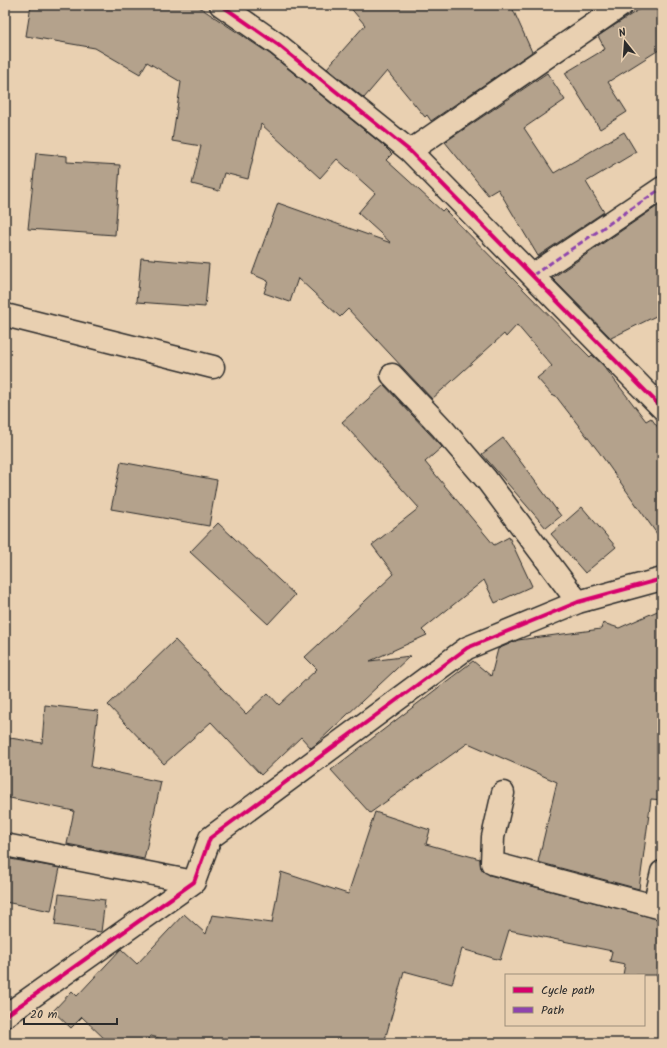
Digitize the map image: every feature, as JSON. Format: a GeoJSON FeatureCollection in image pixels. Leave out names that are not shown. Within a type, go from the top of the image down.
{"type":"FeatureCollection","features":[{"type":"Feature","properties":{"kind":"street"},"geometry":{"type":"LineString","coordinates":[[221,5],[277,44],[410,151],[662,408]]}},
{"type":"Feature","properties":{"kind":"street"},"geometry":{"type":"LineString","coordinates":[[410,151],[622,5]]}},
{"type":"Feature","properties":{"kind":"street"},"geometry":{"type":"LineString","coordinates":[[533,275],[662,188]]}},
{"type":"Feature","properties":{"kind":"street"},"geometry":{"type":"LineString","coordinates":[[5,315],[212,367]]}},
{"type":"Feature","properties":{"kind":"street"},"geometry":{"type":"LineString","coordinates":[[392,375],[442,428],[486,479],[578,602]]}},
{"type":"Feature","properties":{"kind":"street"},"geometry":{"type":"LineString","coordinates":[[5,1016],[194,882],[210,838],[467,648],[578,602],[662,579]]}},
{"type":"Feature","properties":{"kind":"street"},"geometry":{"type":"LineString","coordinates":[[503,793],[493,837],[492,863],[658,907],[662,872]]}},
{"type":"Feature","properties":{"kind":"street"},"geometry":{"type":"LineString","coordinates":[[5,845],[194,882]]}},
{"type":"Feature","properties":{"kind":"building"},"geometry":{"type":"Polygon","coordinates":[[[31,5],[196,5],[270,54],[383,145],[392,154],[386,160],[442,211],[444,209],[590,357],[592,355],[603,365],[646,421],[651,418],[662,433],[662,541],[599,452],[555,395],[553,396],[537,378],[552,366],[517,325],[506,337],[504,334],[432,399],[348,309],[340,317],[298,278],[290,302],[264,293],[268,281],[252,274],[278,203],[391,243],[358,213],[375,193],[337,159],[320,178],[261,124],[248,179],[224,173],[219,191],[192,184],[201,146],[172,141],[181,82],[147,62],[140,74],[95,48],[26,36],[31,5]]]}},
{"type":"Feature","properties":{"kind":"building"},"geometry":{"type":"Polygon","coordinates":[[[348,5],[511,5],[532,52],[431,121],[427,115],[425,117],[387,71],[364,98],[327,68],[365,25],[348,5]]]}},
{"type":"Feature","properties":{"kind":"building"},"geometry":{"type":"Polygon","coordinates":[[[646,5],[662,5],[662,48],[608,82],[627,112],[600,129],[565,73],[605,49],[598,36],[646,5]]]}},
{"type":"Feature","properties":{"kind":"building"},"geometry":{"type":"Polygon","coordinates":[[[547,73],[565,100],[524,128],[554,173],[624,132],[636,152],[586,182],[604,212],[538,256],[498,189],[488,195],[445,142],[547,73]]]}},
{"type":"Feature","properties":{"kind":"building"},"geometry":{"type":"Polygon","coordinates":[[[36,153],[67,156],[67,162],[120,165],[115,235],[28,229],[36,153]]]}},
{"type":"Feature","properties":{"kind":"building"},"geometry":{"type":"Polygon","coordinates":[[[662,203],[662,313],[611,338],[552,278],[662,203]]]}},
{"type":"Feature","properties":{"kind":"building"},"geometry":{"type":"Polygon","coordinates":[[[141,258],[209,264],[205,307],[137,302],[141,258]]]}},
{"type":"Feature","properties":{"kind":"building"},"geometry":{"type":"Polygon","coordinates":[[[384,385],[442,447],[425,462],[494,545],[509,537],[532,586],[495,603],[484,580],[422,630],[427,635],[370,661],[410,656],[315,745],[311,748],[301,737],[261,775],[211,722],[164,764],[108,705],[175,640],[246,714],[268,693],[279,705],[317,669],[305,657],[394,574],[372,545],[419,508],[342,422],[384,385]]]}},
{"type":"Feature","properties":{"kind":"building"},"geometry":{"type":"Polygon","coordinates":[[[503,438],[561,516],[546,528],[482,454],[503,438]]]}},
{"type":"Feature","properties":{"kind":"building"},"geometry":{"type":"Polygon","coordinates":[[[121,462],[217,480],[209,526],[111,509],[121,462]]]}},
{"type":"Feature","properties":{"kind":"building"},"geometry":{"type":"Polygon","coordinates":[[[582,507],[616,547],[585,573],[551,534],[582,507]]]}},
{"type":"Feature","properties":{"kind":"building"},"geometry":{"type":"Polygon","coordinates":[[[218,523],[295,595],[268,624],[190,552],[218,523]]]}},
{"type":"Feature","properties":{"kind":"building"},"geometry":{"type":"Polygon","coordinates":[[[662,609],[662,800],[651,799],[639,889],[538,862],[557,782],[468,743],[370,813],[331,770],[473,661],[491,676],[498,649],[518,640],[601,629],[603,623],[619,628],[662,609]]]}},
{"type":"Feature","properties":{"kind":"building"},"geometry":{"type":"Polygon","coordinates":[[[45,705],[98,711],[91,767],[161,782],[144,859],[67,844],[74,811],[5,797],[5,769],[10,738],[42,743],[45,705]]]}},
{"type":"Feature","properties":{"kind":"building"},"geometry":{"type":"Polygon","coordinates":[[[375,812],[430,830],[426,844],[480,859],[481,868],[489,875],[662,920],[662,975],[623,974],[625,964],[610,961],[612,951],[509,930],[500,960],[462,949],[452,984],[404,971],[384,1043],[178,1043],[151,1036],[144,1043],[109,1043],[82,1017],[71,1028],[53,1011],[72,991],[77,996],[121,949],[137,964],[184,914],[206,934],[212,915],[272,923],[281,872],[348,894],[375,812]]]}},
{"type":"Feature","properties":{"kind":"building"},"geometry":{"type":"Polygon","coordinates":[[[5,858],[60,868],[51,911],[5,902],[5,858]]]}},
{"type":"Feature","properties":{"kind":"building"},"geometry":{"type":"Polygon","coordinates":[[[59,894],[105,900],[101,932],[55,925],[59,894]]]}},
{"type":"Feature","properties":{"kind":"marked path"},"geometry":{"type":"LineString","coordinates":[[533,275],[662,188]]}},
{"type":"Feature","properties":{"kind":"cycle path"},"geometry":{"type":"LineString","coordinates":[[221,5],[277,44],[410,151],[662,408]]}},
{"type":"Feature","properties":{"kind":"cycle path"},"geometry":{"type":"LineString","coordinates":[[5,1016],[194,882],[210,838],[467,648],[578,602],[662,579]]}}]}
